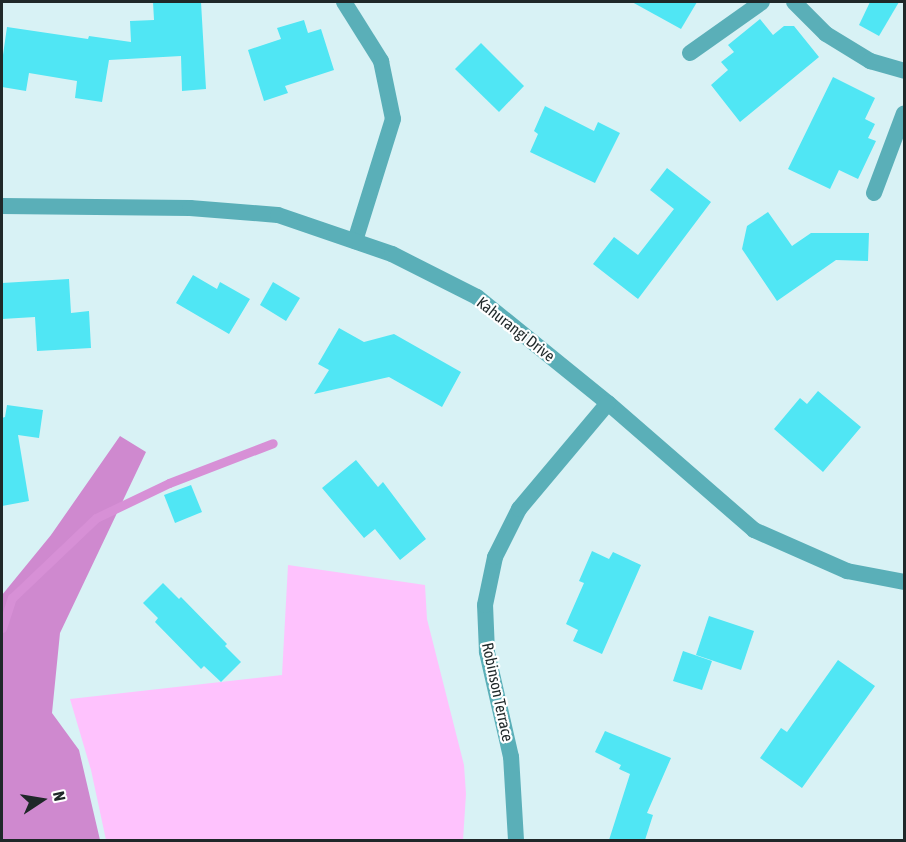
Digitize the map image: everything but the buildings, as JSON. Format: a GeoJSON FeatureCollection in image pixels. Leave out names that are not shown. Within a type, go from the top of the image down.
{"type":"FeatureCollection","features":[{"type":"Feature","properties":{"kind":"street"},"geometry":{"type":"LineString","coordinates":[[344,2],[381,61],[393,119],[355,241]]}},
{"type":"Feature","properties":{"kind":"street"},"geometry":{"type":"LineString","coordinates":[[690,53],[762,2]]}},
{"type":"Feature","properties":{"kind":"street"},"geometry":{"type":"LineString","coordinates":[[794,2],[826,34],[870,61],[904,71]]}},
{"type":"Feature","properties":{"kind":"street"},"geometry":{"type":"LineString","coordinates":[[873,193],[904,113]]}},
{"type":"Feature","properties":{"kind":"street","name":"Kahurangi Drive"},"geometry":{"type":"LineString","coordinates":[[2,206],[190,208],[278,215],[392,254],[477,297],[608,403],[754,530],[847,571],[904,582]]}},
{"type":"Feature","properties":{"kind":"street","name":"Robinson Terrace"},"geometry":{"type":"LineString","coordinates":[[516,840],[512,757],[487,652],[485,605],[495,557],[519,509],[608,403]]}},
{"type":"Feature","properties":{"kind":"shaded area"},"geometry":{"type":"Polygon","coordinates":[[[120,436],[146,452],[60,633],[52,713],[79,750],[100,840],[2,840],[2,595],[51,535],[120,436]]]}},
{"type":"Feature","properties":{"kind":"shaded area"},"geometry":{"type":"Polygon","coordinates":[[[288,565],[425,585],[427,619],[464,765],[466,794],[463,840],[106,840],[91,770],[70,699],[282,675],[288,565]]]}},
{"type":"Feature","properties":{"kind":"waterway"},"geometry":{"type":"LineString","coordinates":[[2,628],[12,598],[96,518],[169,483],[273,443]]}}]}
